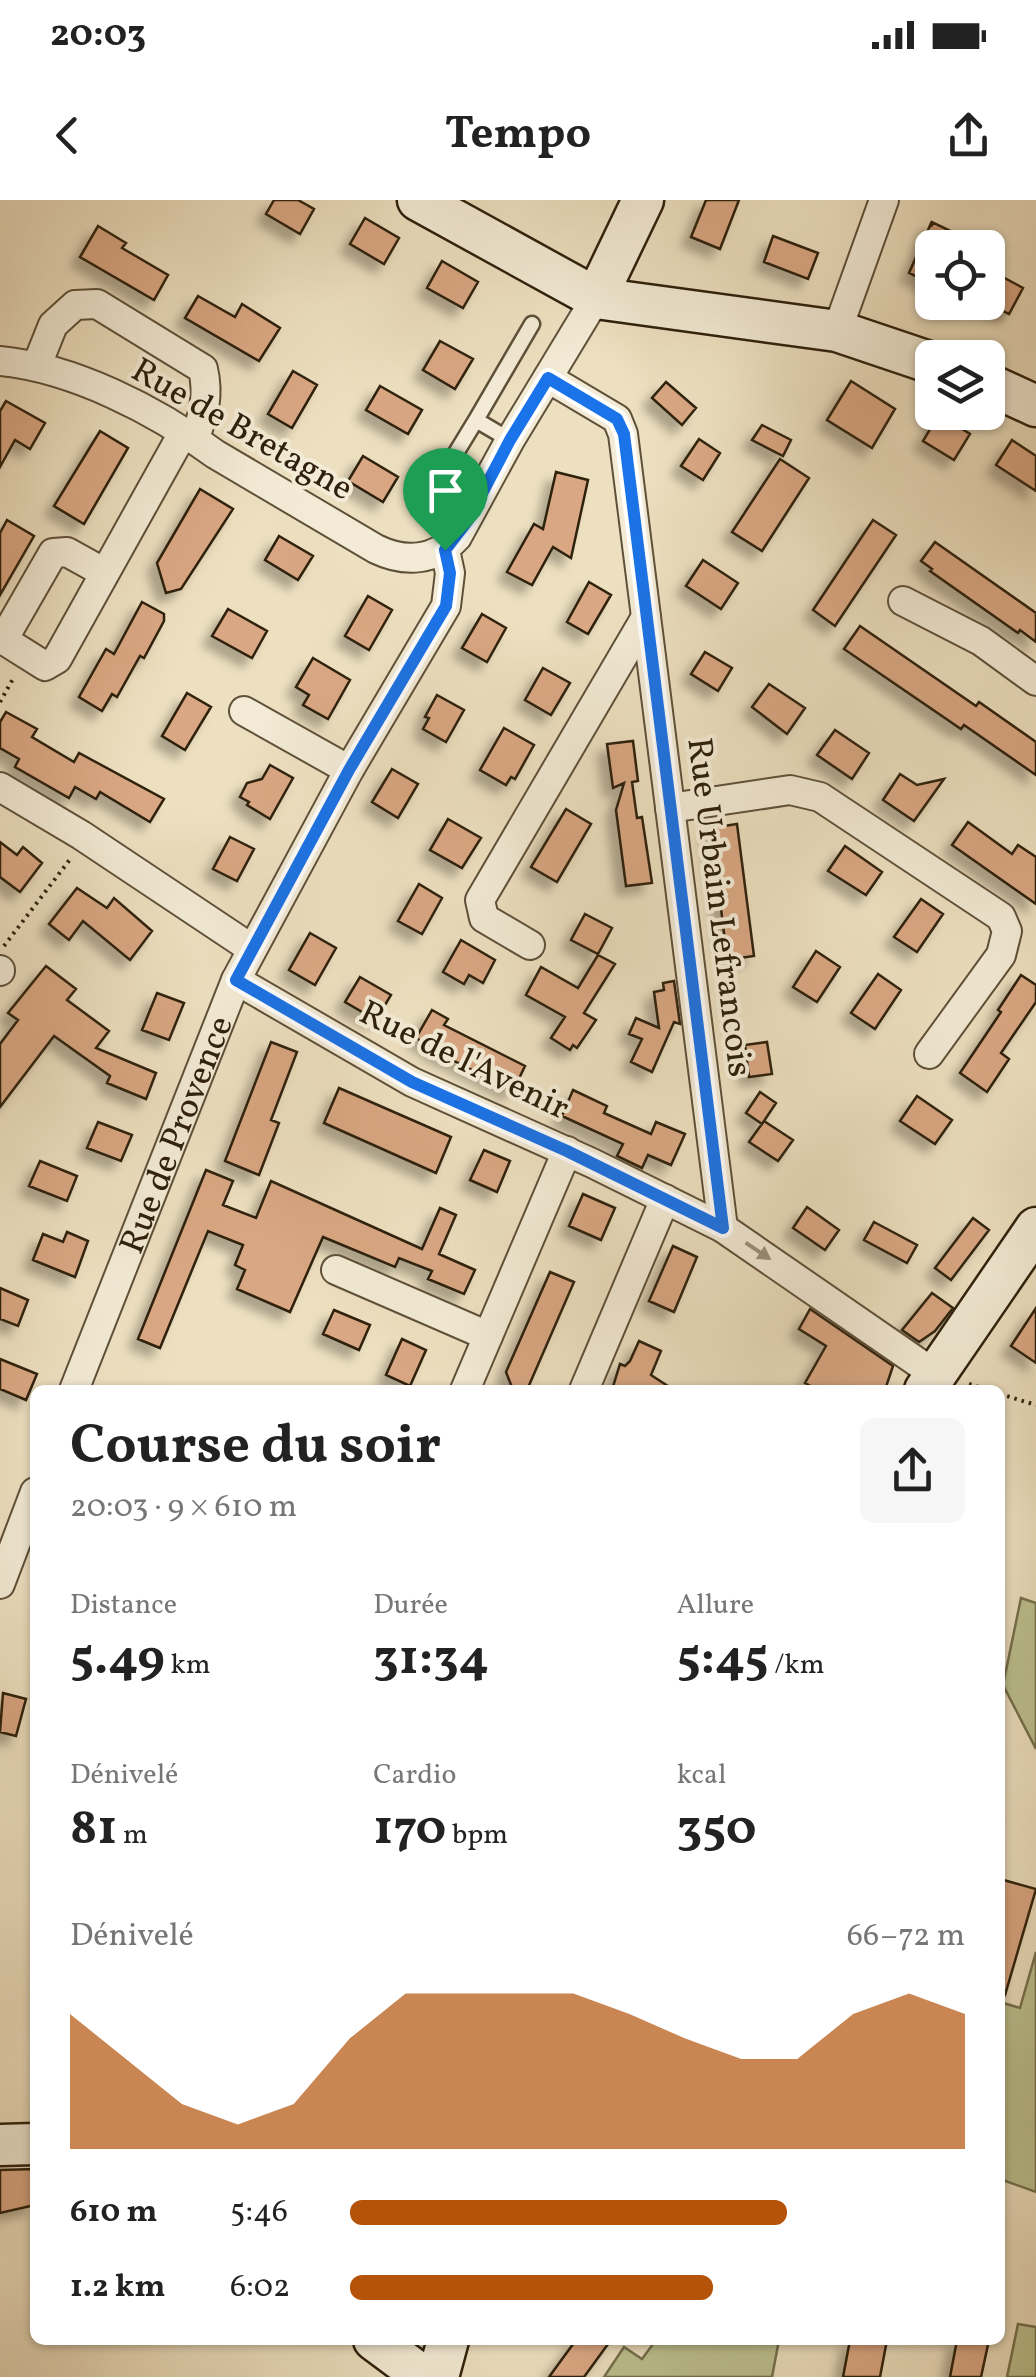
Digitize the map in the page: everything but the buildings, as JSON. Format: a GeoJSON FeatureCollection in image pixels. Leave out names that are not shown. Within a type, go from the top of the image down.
{"type":"FeatureCollection","features":[{"type":"Feature","properties":{"kind":"street"},"geometry":{"type":"LineString","coordinates":[[418,200],[596,298],[837,331],[915,357]]}},
{"type":"Feature","properties":{"kind":"street"},"geometry":{"type":"LineString","coordinates":[[445,550],[468,520],[510,440],[596,298],[642,200]]}},
{"type":"Feature","properties":{"kind":"street"},"geometry":{"type":"LineString","coordinates":[[837,331],[884,200]]}},
{"type":"Feature","properties":{"kind":"street"},"geometry":{"type":"LineString","coordinates":[[38,365],[54,325],[76,305],[97,304],[203,369],[207,387],[204,415],[104,572],[57,659],[45,666],[6,642],[53,553],[67,552],[104,572]]}},
{"type":"Feature","properties":{"kind":"street","name":"Rue de Bretagne"},"geometry":{"type":"LineString","coordinates":[[0,361],[38,365],[106,391],[388,555],[414,558],[445,550]]}},
{"type":"Feature","properties":{"kind":"street","name":"Rue Urbain Lefrancois"},"geometry":{"type":"LineString","coordinates":[[548,378],[617,419],[624,434],[723,1228]]}},
{"type":"Feature","properties":{"kind":"street"},"geometry":{"type":"LineString","coordinates":[[1005,392],[1036,406]]}},
{"type":"Feature","properties":{"kind":"street","name":"Rue de Provence"},"geometry":{"type":"LineString","coordinates":[[76,1385],[236,980],[349,770],[446,606],[450,573],[445,550]]}},
{"type":"Feature","properties":{"kind":"street"},"geometry":{"type":"LineString","coordinates":[[903,601],[981,640],[1036,681]]}},
{"type":"Feature","properties":{"kind":"street"},"geometry":{"type":"LineString","coordinates":[[530,945],[484,918],[480,900],[646,618]]}},
{"type":"Feature","properties":{"kind":"street"},"geometry":{"type":"LineString","coordinates":[[244,711],[349,770]]}},
{"type":"Feature","properties":{"kind":"street"},"geometry":{"type":"LineString","coordinates":[[0,787],[86,838],[252,949]]}},
{"type":"Feature","properties":{"kind":"street"},"geometry":{"type":"LineString","coordinates":[[670,808],[790,790],[803,792],[834,806],[1001,917],[1007,931],[1000,954],[929,1054]]}},
{"type":"Feature","properties":{"kind":"street","name":"Rue de l'Avenir"},"geometry":{"type":"LineString","coordinates":[[236,980],[412,1082],[567,1151],[723,1228]]}},
{"type":"Feature","properties":{"kind":"street"},"geometry":{"type":"LineString","coordinates":[[466,1385],[567,1151]]}},
{"type":"Feature","properties":{"kind":"street"},"geometry":{"type":"LineString","coordinates":[[586,1385],[665,1199]]}},
{"type":"Feature","properties":{"kind":"street"},"geometry":{"type":"LineString","coordinates":[[723,1228],[930,1382],[1029,1254]]}},
{"type":"Feature","properties":{"kind":"street"},"geometry":{"type":"LineString","coordinates":[[336,1270],[488,1336]]}},
{"type":"Feature","properties":{"kind":"street"},"geometry":{"type":"LineString","coordinates":[[0,1584],[30,1505]]}},
{"type":"Feature","properties":{"kind":"street"},"geometry":{"type":"LineString","coordinates":[[0,2144],[30,2144]]}},
{"type":"Feature","properties":{"kind":"street"},"geometry":{"type":"LineString","coordinates":[[381,2345],[424,2377]]}},
{"type":"Feature","properties":{"kind":"street"},"geometry":{"type":"LineString","coordinates":[[438,2377],[447,2345]]}},
{"type":"Feature","properties":{"kind":"lane"},"geometry":{"type":"LineString","coordinates":[[442,476],[532,324]]}},
{"type":"Feature","properties":{"kind":"lane"},"geometry":{"type":"LineString","coordinates":[[476,420],[510,440]]}},
{"type":"Feature","properties":{"kind":"path"},"geometry":{"type":"LineString","coordinates":[[0,702],[26,655]]}},
{"type":"Feature","properties":{"kind":"path"},"geometry":{"type":"LineString","coordinates":[[0,952],[86,838]]}},
{"type":"Feature","properties":{"kind":"path"},"geometry":{"type":"LineString","coordinates":[[1005,1396],[1036,1405]]}},
{"type":"Feature","properties":{"kind":"green space"},"geometry":{"type":"Polygon","coordinates":[[[1021,1598],[1036,1603],[1036,1749],[1005,1689],[1021,1598]]]}},
{"type":"Feature","properties":{"kind":"green space"},"geometry":{"type":"Polygon","coordinates":[[[1036,1952],[1036,2192],[1005,2181],[1005,2004],[1020,2008],[1036,1952]]]}},
{"type":"Feature","properties":{"kind":"green space"},"geometry":{"type":"Polygon","coordinates":[[[1018,2324],[1036,2327],[1036,2377],[1007,2377],[1018,2324]]]}},
{"type":"Feature","properties":{"kind":"green space"},"geometry":{"type":"Polygon","coordinates":[[[652,2345],[778,2345],[772,2377],[604,2377],[624,2347],[642,2359],[652,2345]]]}},
{"type":"Feature","properties":{"kind":"route"},"geometry":{"type":"LineString","coordinates":[[548,378],[617,419],[624,434],[723,1228],[567,1151],[412,1082],[236,980],[349,770],[446,606],[450,573],[445,550],[468,520],[548,378]]}}]}
